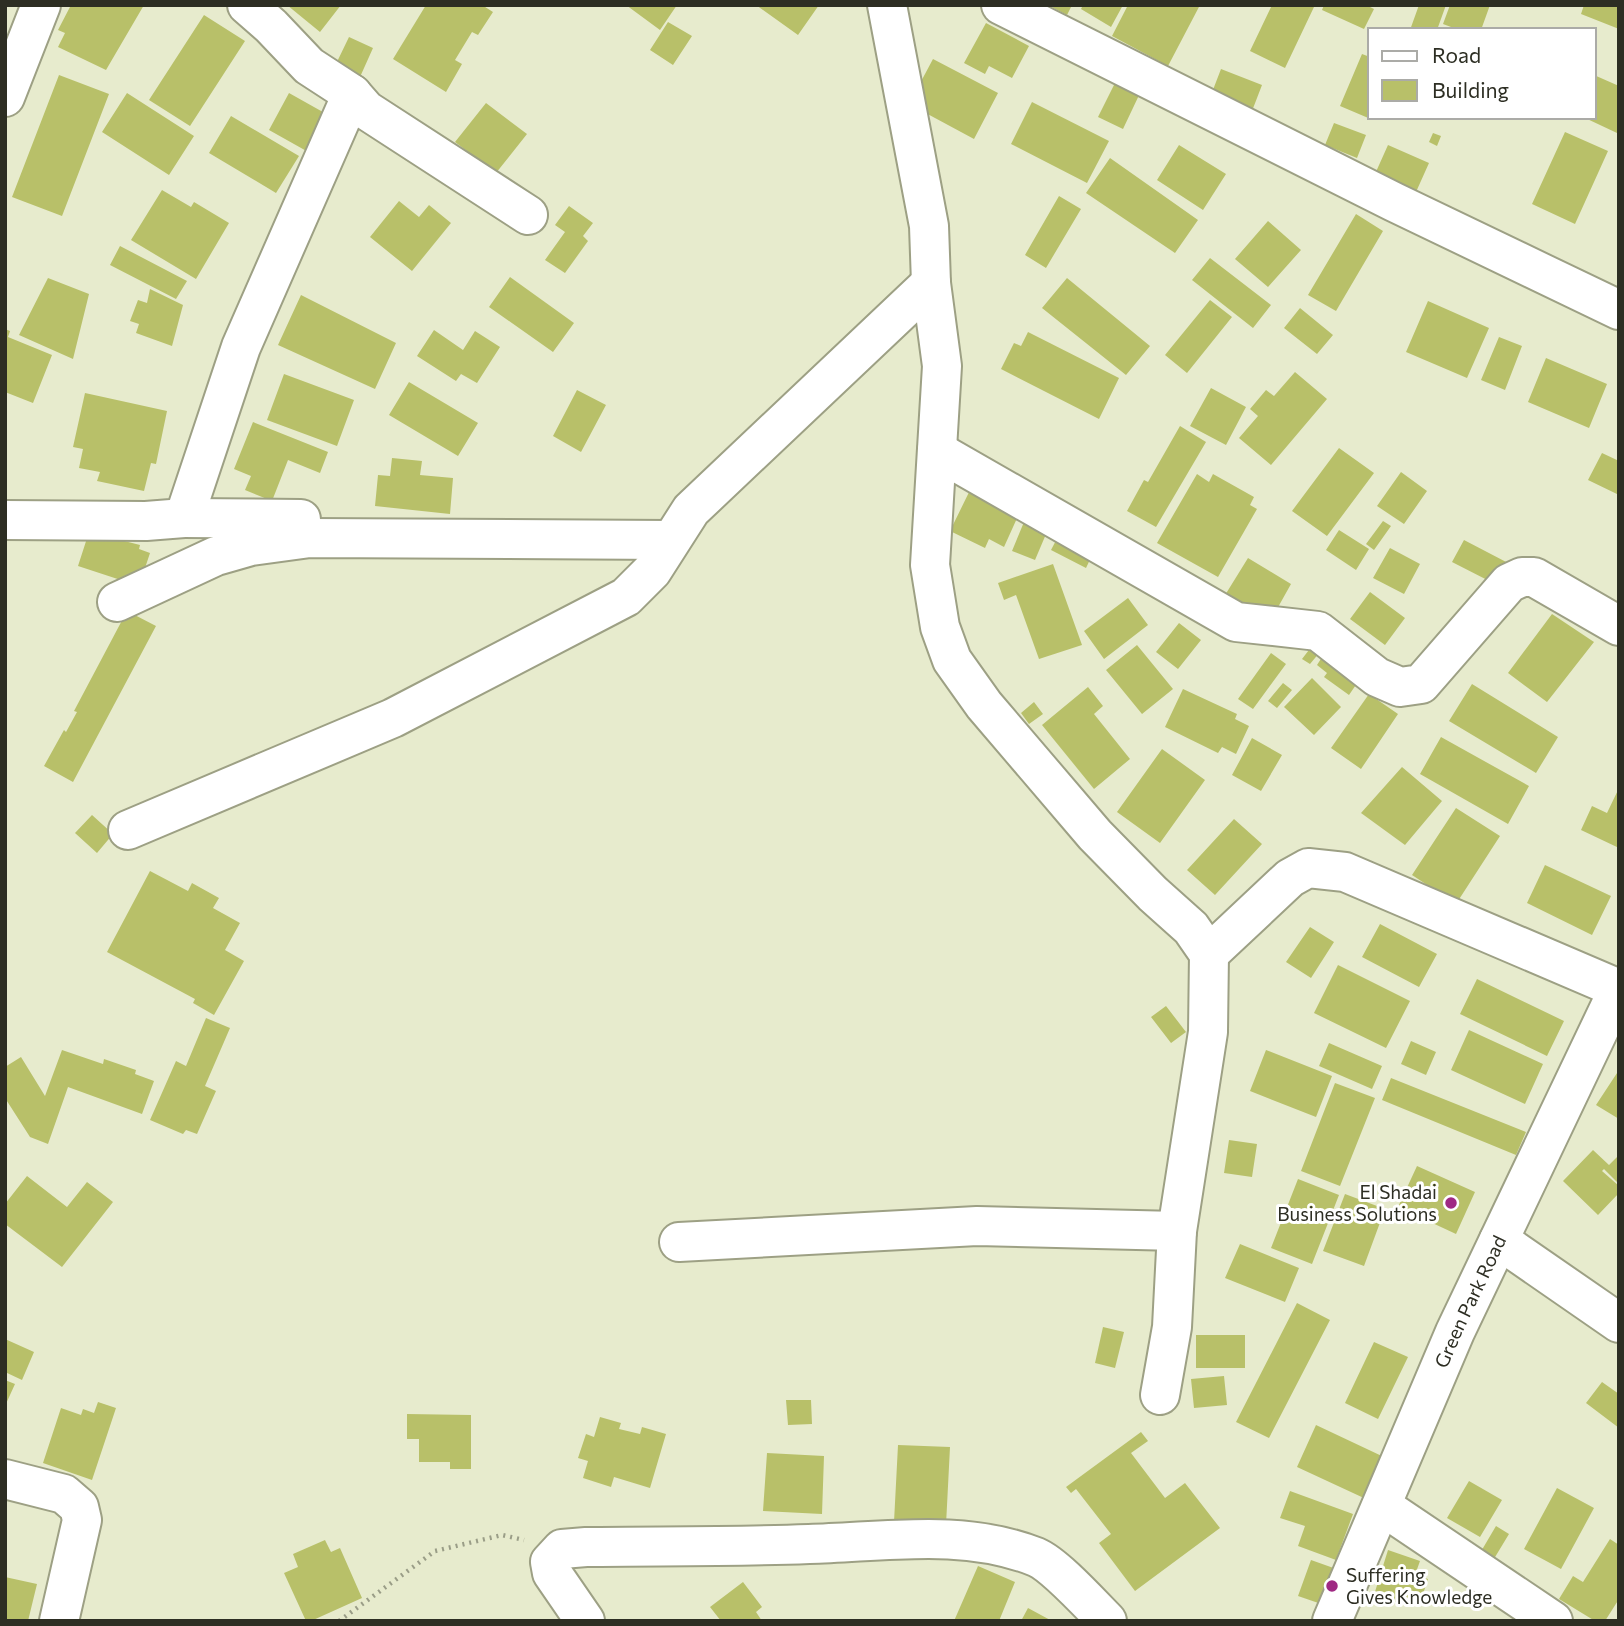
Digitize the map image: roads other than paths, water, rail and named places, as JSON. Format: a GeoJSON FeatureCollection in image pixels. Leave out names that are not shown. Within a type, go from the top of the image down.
{"type":"FeatureCollection","features":[{"type":"Feature","properties":{"kind":"street"},"geometry":{"type":"LineString","coordinates":[[5,97],[41,5]]}},
{"type":"Feature","properties":{"kind":"street"},"geometry":{"type":"LineString","coordinates":[[247,5],[309,66],[352,94],[366,110],[528,215]]}},
{"type":"Feature","properties":{"kind":"street"},"geometry":{"type":"LineString","coordinates":[[887,5],[929,226],[931,283],[942,366],[930,565],[940,627],[952,660],[984,705],[1095,835],[1191,928],[1209,954],[1209,1032],[1177,1231],[1171,1327],[1160,1395]]}},
{"type":"Feature","properties":{"kind":"street"},"geometry":{"type":"LineString","coordinates":[[1001,5],[1381,196],[1619,310]]}},
{"type":"Feature","properties":{"kind":"street"},"geometry":{"type":"LineString","coordinates":[[184,518],[242,347],[352,94]]}},
{"type":"Feature","properties":{"kind":"street"},"geometry":{"type":"LineString","coordinates":[[128,830],[393,718],[626,597],[652,571],[691,510],[931,283]]}},
{"type":"Feature","properties":{"kind":"street"},"geometry":{"type":"LineString","coordinates":[[937,451],[1236,622],[1318,631],[1377,677],[1400,687],[1421,684],[1509,583],[1522,577],[1534,577],[1619,626]]}},
{"type":"Feature","properties":{"kind":"street"},"geometry":{"type":"LineString","coordinates":[[5,520],[146,521],[184,518],[464,521]]}},
{"type":"Feature","properties":{"kind":"street"},"geometry":{"type":"LineString","coordinates":[[117,602],[216,556],[251,546],[310,538],[670,540]]}},
{"type":"Feature","properties":{"kind":"street"},"geometry":{"type":"LineString","coordinates":[[1209,954],[1290,877],[1308,868],[1345,872],[1619,989]]}},
{"type":"Feature","properties":{"kind":"street","name":"Green Park Road"},"geometry":{"type":"LineString","coordinates":[[1332,1621],[1455,1332],[1619,989]]}},
{"type":"Feature","properties":{"kind":"street"},"geometry":{"type":"LineString","coordinates":[[679,1242],[977,1226],[1177,1231]]}},
{"type":"Feature","properties":{"kind":"street"},"geometry":{"type":"LineString","coordinates":[[1499,1240],[1619,1323]]}},
{"type":"Feature","properties":{"kind":"street"},"geometry":{"type":"LineString","coordinates":[[5,1479],[64,1494],[79,1507],[82,1520],[60,1621]]}},
{"type":"Feature","properties":{"kind":"street"},"geometry":{"type":"LineString","coordinates":[[1382,1506],[1553,1621]]}},
{"type":"Feature","properties":{"kind":"street"},"geometry":{"type":"LineString","coordinates":[[585,1621],[552,1573],[550,1562],[562,1549],[808,1545],[926,1539],[981,1541],[1038,1558],[1070,1584],[1107,1621]]}},
{"type":"Feature","properties":{"kind":"place","name":"El Shadai Business Solutions"},"geometry":{"type":"Point","coordinates":[1451,1203]}},
{"type":"Feature","properties":{"kind":"place","name":"Suffering Gives Knowledge"},"geometry":{"type":"Point","coordinates":[1332,1586]}}]}
